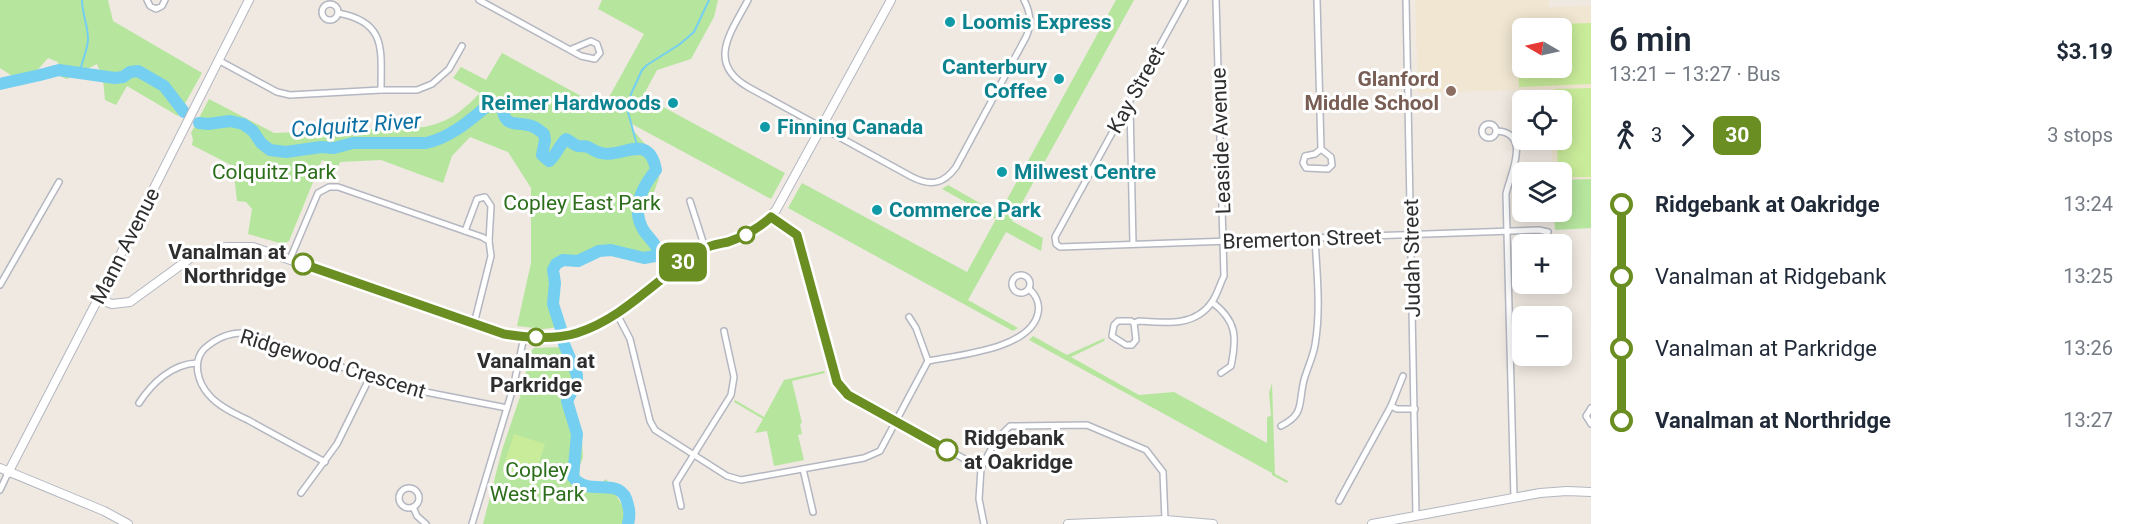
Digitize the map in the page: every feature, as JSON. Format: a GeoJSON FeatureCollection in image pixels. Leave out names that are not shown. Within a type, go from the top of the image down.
{"type":"FeatureCollection","features":[{"type":"Feature","properties":{"kind":"street"},"geometry":{"type":"LineString","coordinates":[[147,0],[150,6],[156,9],[162,6],[165,0]]}},
{"type":"Feature","properties":{"kind":"street","name":"Mann Avenue"},"geometry":{"type":"LineString","coordinates":[[0,490],[249,0]]}},
{"type":"Feature","properties":{"kind":"street"},"geometry":{"type":"LineString","coordinates":[[748,0],[725,44],[725,60],[728,69],[739,82],[924,183],[944,179],[956,167],[1026,38],[1030,21],[1029,11],[1023,0]]}},
{"type":"Feature","properties":{"kind":"street"},"geometry":{"type":"LineString","coordinates":[[98,299],[112,304],[130,302],[196,254],[226,247],[254,247],[504,334],[554,337],[578,333],[617,314],[668,272],[705,248],[747,235],[771,217],[891,0]]}},
{"type":"Feature","properties":{"kind":"street","name":"Kay Street"},"geometry":{"type":"LineString","coordinates":[[1056,244],[1056,237],[1185,0]]}},
{"type":"Feature","properties":{"kind":"street","name":"Leaside Avenue"},"geometry":{"type":"LineString","coordinates":[[1212,303],[1224,276],[1216,0]]}},
{"type":"Feature","properties":{"kind":"street"},"geometry":{"type":"LineString","coordinates":[[1317,0],[1320,148],[1315,154],[1305,156],[1303,163],[1306,168],[1328,169],[1332,165],[1331,157],[1320,148]]}},
{"type":"Feature","properties":{"kind":"street","name":"Judah Street"},"geometry":{"type":"LineString","coordinates":[[1406,0],[1416,515]]}},
{"type":"Feature","properties":{"kind":"street"},"geometry":{"type":"LineString","coordinates":[[483,1],[581,56],[592,60],[598,57],[600,52],[597,44],[591,41],[572,49]]}},
{"type":"Feature","properties":{"kind":"street"},"geometry":{"type":"LineString","coordinates":[[338,13],[363,21],[373,28],[379,39],[381,90]]}},
{"type":"Feature","properties":{"kind":"street"},"geometry":{"type":"LineString","coordinates":[[219,60],[278,92],[290,95],[417,90],[432,84],[449,69],[462,46]]}},
{"type":"Feature","properties":{"kind":"street"},"geometry":{"type":"LineString","coordinates":[[1130,103],[1133,244]]}},
{"type":"Feature","properties":{"kind":"street"},"geometry":{"type":"LineString","coordinates":[[1497,131],[1510,135],[1516,150],[1515,167],[1506,194],[1514,498]]}},
{"type":"Feature","properties":{"kind":"street"},"geometry":{"type":"LineString","coordinates":[[0,285],[59,182]]}},
{"type":"Feature","properties":{"kind":"street"},"geometry":{"type":"LineString","coordinates":[[290,259],[318,193],[329,187],[338,188],[465,231],[489,242]]}},
{"type":"Feature","properties":{"kind":"street"},"geometry":{"type":"LineString","coordinates":[[465,231],[473,205],[477,199],[485,197],[491,206],[489,242],[491,256],[474,324]]}},
{"type":"Feature","properties":{"kind":"street"},"geometry":{"type":"LineString","coordinates":[[690,201],[705,248]]}},
{"type":"Feature","properties":{"kind":"street"},"geometry":{"type":"LineString","coordinates":[[771,217],[797,235],[837,382],[848,395],[981,468]]}},
{"type":"Feature","properties":{"kind":"street","name":"Bremerton Street"},"geometry":{"type":"LineString","coordinates":[[1056,244],[1060,247],[1224,243],[1539,230],[1548,232]]}},
{"type":"Feature","properties":{"kind":"street"},"geometry":{"type":"LineString","coordinates":[[1281,426],[1294,420],[1299,410],[1314,347],[1319,314],[1315,239]]}},
{"type":"Feature","properties":{"kind":"street"},"geometry":{"type":"LineString","coordinates":[[928,361],[1017,340],[1030,328],[1038,314],[1037,300],[1029,289]]}},
{"type":"Feature","properties":{"kind":"street"},"geometry":{"type":"LineString","coordinates":[[1134,323],[1136,340],[1132,345],[1126,345],[1113,338],[1115,323],[1139,321],[1169,324],[1185,321],[1195,317],[1212,303],[1225,312],[1234,326],[1231,366],[1221,373]]}},
{"type":"Feature","properties":{"kind":"street"},"geometry":{"type":"LineString","coordinates":[[617,314],[630,339],[655,430],[727,476],[741,480],[864,458],[880,451],[928,361],[916,328],[909,317]]}},
{"type":"Feature","properties":{"kind":"street"},"geometry":{"type":"LineString","coordinates":[[681,506],[676,483],[731,395],[734,377],[724,331]]}},
{"type":"Feature","properties":{"kind":"street","name":"Ridgewood Crescent"},"geometry":{"type":"LineString","coordinates":[[197,363],[203,350],[222,336],[236,332],[246,333],[395,386],[507,408]]}},
{"type":"Feature","properties":{"kind":"street"},"geometry":{"type":"LineString","coordinates":[[472,524],[507,408],[524,337]]}},
{"type":"Feature","properties":{"kind":"street"},"geometry":{"type":"LineString","coordinates":[[139,403],[147,390],[175,368],[185,363],[197,363],[199,380],[209,396],[232,412],[325,462]]}},
{"type":"Feature","properties":{"kind":"street"},"geometry":{"type":"LineString","coordinates":[[1339,501],[1391,406],[1403,376]]}},
{"type":"Feature","properties":{"kind":"street"},"geometry":{"type":"LineString","coordinates":[[301,493],[337,444],[370,377]]}},
{"type":"Feature","properties":{"kind":"street"},"geometry":{"type":"LineString","coordinates":[[1391,406],[1397,409],[1415,409]]}},
{"type":"Feature","properties":{"kind":"street"},"geometry":{"type":"LineString","coordinates":[[1591,408],[1586,416],[1591,424]]}},
{"type":"Feature","properties":{"kind":"street"},"geometry":{"type":"LineString","coordinates":[[984,524],[979,499],[981,468],[996,440],[1010,426],[1087,425],[1146,450],[1163,472],[1166,520]]}},
{"type":"Feature","properties":{"kind":"street"},"geometry":{"type":"LineString","coordinates":[[0,468],[104,511],[128,524]]}},
{"type":"Feature","properties":{"kind":"street"},"geometry":{"type":"LineString","coordinates":[[803,469],[813,512]]}},
{"type":"Feature","properties":{"kind":"street"},"geometry":{"type":"LineString","coordinates":[[1372,524],[1554,492],[1591,492]]}},
{"type":"Feature","properties":{"kind":"street"},"geometry":{"type":"LineString","coordinates":[[413,507],[417,516],[426,524]]}},
{"type":"Feature","properties":{"kind":"street"},"geometry":{"type":"LineString","coordinates":[[1068,524],[1166,520],[1213,524]]}},
{"type":"Feature","properties":{"kind":"shaded area","name":"Glanford Middle School"},"geometry":{"type":"Polygon","coordinates":[[[1415,0],[1549,0],[1549,7],[1591,6],[1591,179],[1572,180],[1572,162],[1553,162],[1552,150],[1572,150],[1572,90],[1418,93],[1415,0]]]}},
{"type":"Feature","properties":{"kind":"green space","name":"Colquitz Park"},"geometry":{"type":"Polygon","coordinates":[[[0,0],[108,0],[113,21],[202,73],[178,116],[127,86],[116,105],[105,100],[103,79],[97,64],[67,79],[59,76],[58,62],[48,58],[35,73],[18,80],[0,68],[0,0]]]}},
{"type":"Feature","properties":{"kind":"green space","name":"Copley East Park"},"geometry":{"type":"Polygon","coordinates":[[[602,0],[718,0],[714,17],[691,59],[657,70],[643,96],[785,173],[771,199],[630,123],[632,129],[659,160],[659,178],[651,200],[641,211],[654,246],[646,257],[619,249],[603,248],[589,252],[581,258],[565,259],[560,262],[554,298],[564,326],[544,329],[517,326],[531,263],[531,188],[508,152],[470,137],[452,156],[443,183],[381,160],[340,162],[338,167],[322,160],[289,241],[283,244],[248,234],[252,209],[246,202],[237,201],[233,166],[192,145],[191,133],[209,99],[274,133],[433,125],[455,115],[480,93],[453,78],[461,67],[486,80],[502,53],[603,108],[644,34],[598,9],[602,0]]]}},
{"type":"Feature","properties":{"kind":"green space"},"geometry":{"type":"Polygon","coordinates":[[[1116,0],[1134,0],[1012,221],[1043,238],[1041,251],[1006,232],[968,300],[1018,328],[1013,331],[788,208],[802,183],[967,272],[996,219],[942,189],[948,185],[999,214],[1116,0]]]}},
{"type":"Feature","properties":{"kind":"green space"},"geometry":{"type":"Polygon","coordinates":[[[1591,23],[1591,84],[1519,87],[1519,78],[1572,78],[1572,24],[1591,23]]]}},
{"type":"Feature","properties":{"kind":"green space"},"geometry":{"type":"Polygon","coordinates":[[[1591,88],[1591,177],[1572,177],[1572,162],[1558,162],[1557,150],[1572,150],[1572,90],[1555,89],[1591,88]]]}},
{"type":"Feature","properties":{"kind":"green space"},"geometry":{"type":"Polygon","coordinates":[[[1591,179],[1591,228],[1555,230],[1555,222],[1572,222],[1572,180],[1591,179]]]}},
{"type":"Feature","properties":{"kind":"green space"},"geometry":{"type":"Polygon","coordinates":[[[1033,336],[1067,355],[1105,338],[1104,341],[1071,357],[1139,395],[1174,392],[1267,443],[1267,417],[1271,416],[1269,393],[1272,383],[1275,474],[1288,481],[1287,483],[1029,340],[1033,336]]]}},
{"type":"Feature","properties":{"kind":"green space","name":"Copley West Park"},"geometry":{"type":"Polygon","coordinates":[[[562,347],[564,363],[575,377],[574,384],[565,400],[574,414],[582,441],[580,481],[584,484],[598,486],[606,479],[634,524],[483,524],[502,450],[522,391],[531,351],[534,348],[562,347]]]}},
{"type":"Feature","properties":{"kind":"green space"},"geometry":{"type":"Polygon","coordinates":[[[824,371],[825,373],[792,381],[802,423],[800,424],[802,434],[798,435],[804,460],[774,466],[767,431],[755,433],[763,419],[734,402],[735,400],[764,417],[784,380],[824,371]]]}},
{"type":"Feature","properties":{"kind":"green space"},"geometry":{"type":"Polygon","coordinates":[[[514,434],[545,444],[534,478],[503,468],[514,434]]]}},
{"type":"Feature","properties":{"kind":"waterway"},"geometry":{"type":"LineString","coordinates":[[80,73],[88,39],[82,0]]}},
{"type":"Feature","properties":{"kind":"waterway"},"geometry":{"type":"LineString","coordinates":[[638,149],[628,112],[631,94],[642,70],[694,32],[709,0]]}},
{"type":"Feature","properties":{"kind":"waterway","name":"Colquitz River"},"geometry":{"type":"LineString","coordinates":[[0,84],[59,70],[115,78],[138,71],[164,86],[184,112]]}},
{"type":"Feature","properties":{"kind":"waterway","name":"Colquitz River"},"geometry":{"type":"LineString","coordinates":[[199,123],[230,121],[243,124],[253,131],[261,143],[270,150],[286,152],[321,147],[334,148],[353,143],[426,143],[451,133],[487,106],[494,106],[502,109],[508,121],[533,127],[544,134],[542,155],[549,161],[566,139],[576,145],[601,153],[609,154],[633,149],[647,152],[656,170],[642,191],[638,215],[644,231],[658,250],[655,256],[644,258],[611,250],[599,251],[578,261],[563,260],[556,264],[553,270],[555,283],[553,304],[561,329]]}},
{"type":"Feature","properties":{"kind":"waterway","name":"Colquitz River"},"geometry":{"type":"LineString","coordinates":[[564,344],[577,375],[577,381],[567,401],[577,434],[573,477],[588,486],[619,490],[625,496],[628,505],[630,515],[628,524]]}},
{"type":"Feature","properties":{"kind":"bus line","name":"30"},"geometry":{"type":"LineString","coordinates":[[303,264],[504,334],[554,337],[578,333],[617,314],[668,272],[705,248],[747,235],[771,217],[797,235],[837,382],[848,395],[947,450]]}},
{"type":"Feature","properties":{"kind":"place","name":"Loomis Express"},"geometry":{"type":"Point","coordinates":[950,22]}},
{"type":"Feature","properties":{"kind":"place","name":"Canterbury Coffee"},"geometry":{"type":"Point","coordinates":[1059,79]}},
{"type":"Feature","properties":{"kind":"place","name":"Glanford Middle School"},"geometry":{"type":"Point","coordinates":[1451,91]}},
{"type":"Feature","properties":{"kind":"place","name":"Reimer Hardwoods"},"geometry":{"type":"Point","coordinates":[673,103]}},
{"type":"Feature","properties":{"kind":"place","name":"Finning Canada"},"geometry":{"type":"Point","coordinates":[765,127]}},
{"type":"Feature","properties":{"kind":"place","name":"Milwest Centre"},"geometry":{"type":"Point","coordinates":[1002,172]}},
{"type":"Feature","properties":{"kind":"place","name":"Commerce Park"},"geometry":{"type":"Point","coordinates":[877,210]}},
{"type":"Feature","properties":{"kind":"place","name":"Vanalman at Northridge"},"geometry":{"type":"Point","coordinates":[303,264]}},
{"type":"Feature","properties":{"kind":"place","name":"Vanalman at Parkridge"},"geometry":{"type":"Point","coordinates":[536,337]}},
{"type":"Feature","properties":{"kind":"place","name":"Ridgebank at Oakridge"},"geometry":{"type":"Point","coordinates":[947,450]}}]}
